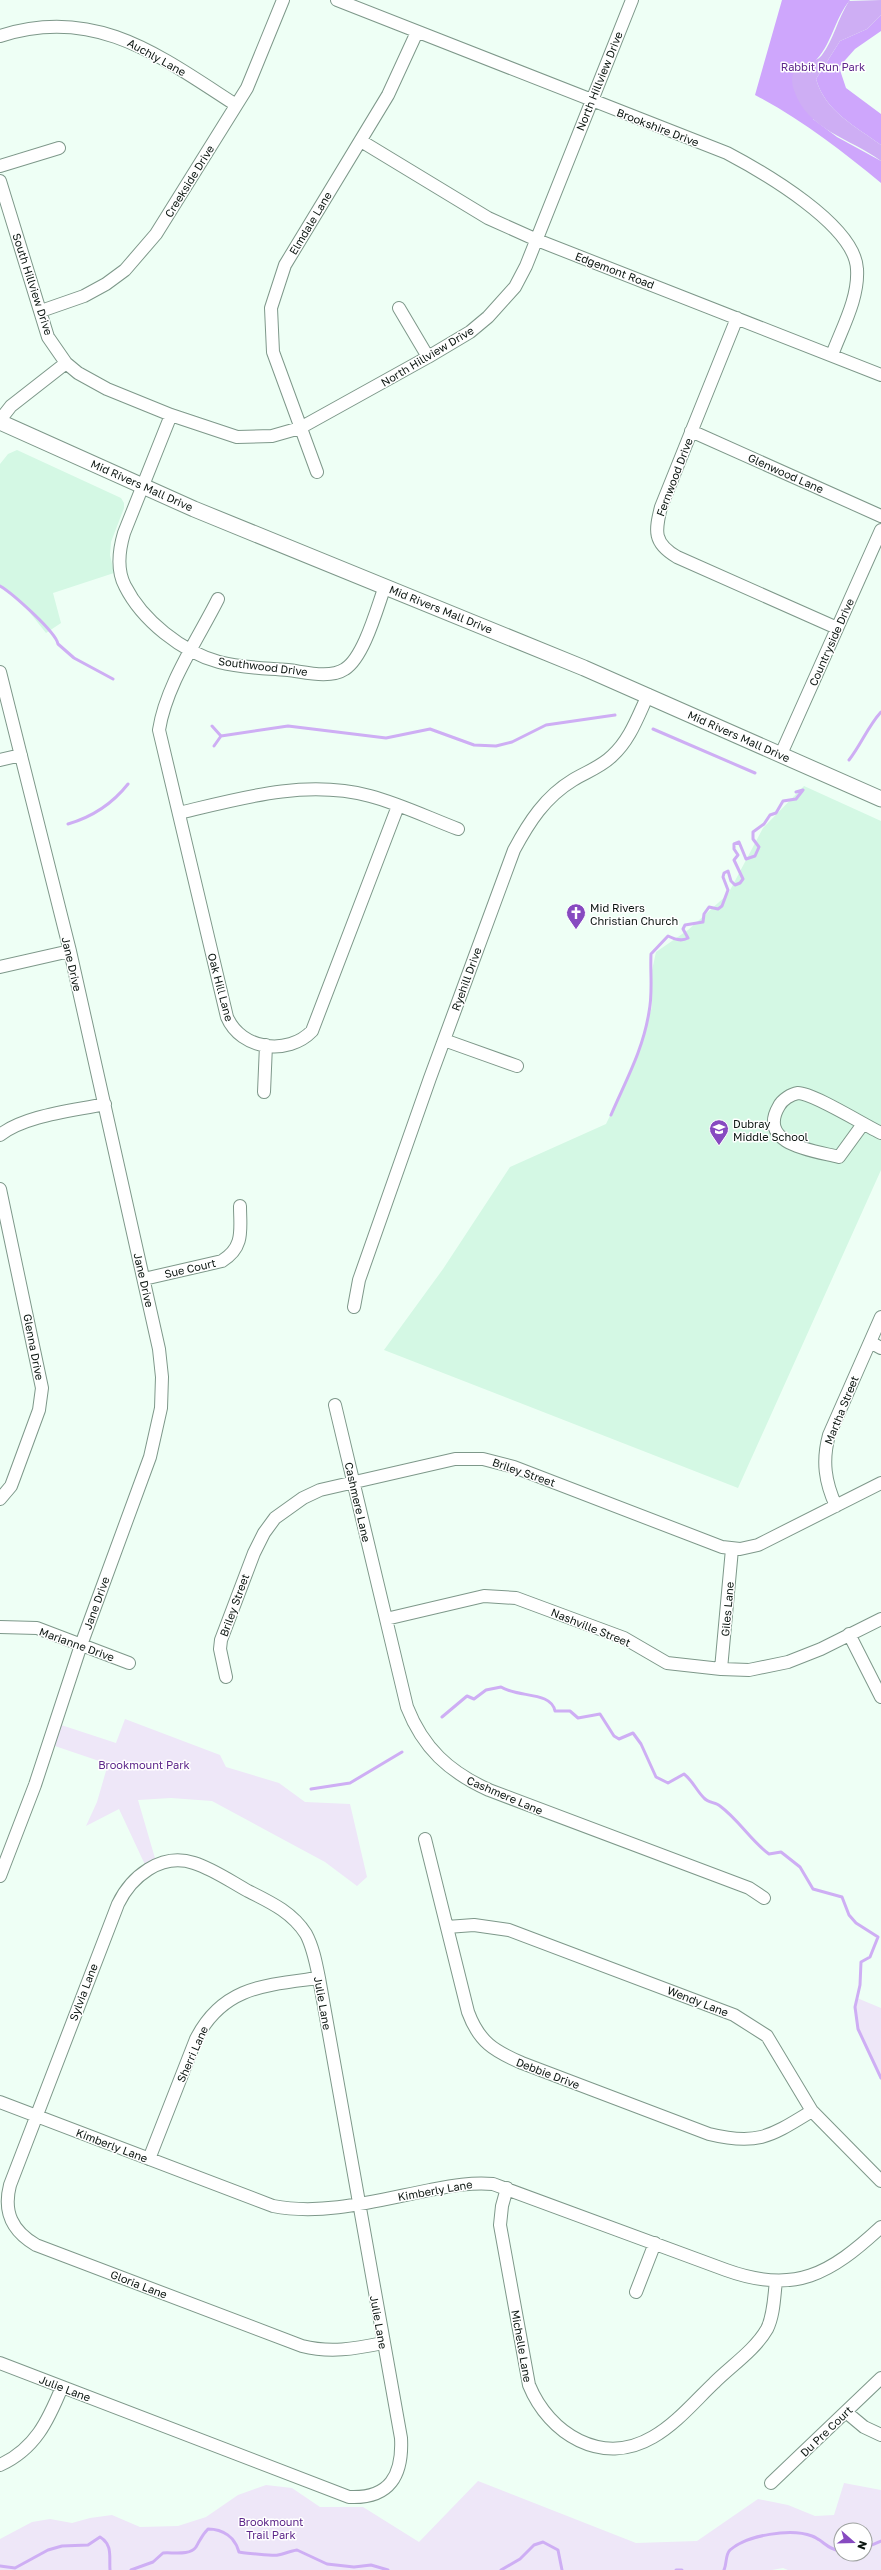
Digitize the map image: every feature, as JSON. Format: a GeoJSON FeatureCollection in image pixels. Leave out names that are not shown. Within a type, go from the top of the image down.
{"type":"FeatureCollection","features":[{"type":"Feature","properties":{"kind":"main road","name":"Mid Rivers Mall Drive"},"geometry":{"type":"LineString","coordinates":[[0,421],[142,486],[648,695],[881,799]]}},
{"type":"Feature","properties":{"kind":"street","name":"Creekside Drive"},"geometry":{"type":"LineString","coordinates":[[41,311],[84,296],[106,284],[139,256],[156,234],[253,75],[283,0]]}},
{"type":"Feature","properties":{"kind":"street","name":"Brookshire Drive"},"geometry":{"type":"LineString","coordinates":[[337,0],[591,101],[727,153],[756,168],[784,186],[836,228],[849,243],[855,255],[857,281],[854,296],[832,355]]}},
{"type":"Feature","properties":{"kind":"street","name":"North Hillview Drive"},"geometry":{"type":"LineString","coordinates":[[171,416],[237,438],[272,436],[300,428],[428,358],[470,332],[504,302],[515,287],[537,240],[632,0]]}},
{"type":"Feature","properties":{"kind":"street","name":"Auchly Lane"},"geometry":{"type":"LineString","coordinates":[[0,36],[36,26],[60,26],[117,36],[158,55],[236,105]]}},
{"type":"Feature","properties":{"kind":"street","name":"Elmdale Lane"},"geometry":{"type":"LineString","coordinates":[[317,472],[273,352],[271,308],[285,265],[361,141],[399,74],[417,32]]}},
{"type":"Feature","properties":{"kind":"street","name":"Edgemont Road"},"geometry":{"type":"LineString","coordinates":[[361,141],[488,218],[537,240],[881,375]]}},
{"type":"Feature","properties":{"kind":"street"},"geometry":{"type":"LineString","coordinates":[[0,166],[59,148]]}},
{"type":"Feature","properties":{"kind":"street","name":"South Hillview Drive"},"geometry":{"type":"LineString","coordinates":[[0,181],[48,337],[66,362],[91,381],[171,416]]}},
{"type":"Feature","properties":{"kind":"street"},"geometry":{"type":"LineString","coordinates":[[399,308],[428,358]]}},
{"type":"Feature","properties":{"kind":"street","name":"Fernwood Drive"},"geometry":{"type":"LineString","coordinates":[[737,318],[661,507],[656,531],[661,544],[677,557],[837,628]]}},
{"type":"Feature","properties":{"kind":"street"},"geometry":{"type":"LineString","coordinates":[[0,421],[11,406],[66,362]]}},
{"type":"Feature","properties":{"kind":"street","name":"Southwood Drive"},"geometry":{"type":"LineString","coordinates":[[171,416],[142,486],[119,549],[119,567],[124,586],[158,628],[192,651],[225,664],[336,673],[354,662],[385,586]]}},
{"type":"Feature","properties":{"kind":"street","name":"Glenwood Lane"},"geometry":{"type":"LineString","coordinates":[[691,431],[881,516]]}},
{"type":"Feature","properties":{"kind":"street","name":"Countryside Drive"},"geometry":{"type":"LineString","coordinates":[[782,754],[881,530]]}},
{"type":"Feature","properties":{"kind":"street","name":"Oak Hill Lane"},"geometry":{"type":"LineString","coordinates":[[218,599],[169,695],[162,712],[159,730],[227,1017],[231,1026],[243,1039],[253,1044],[266,1045],[299,1042],[312,1031],[398,806]]}},
{"type":"Feature","properties":{"kind":"street","name":"Jane Drive"},"geometry":{"type":"LineString","coordinates":[[0,672],[70,951],[144,1279],[159,1349],[162,1377],[157,1435],[81,1645],[38,1778],[0,1876]]}},
{"type":"Feature","properties":{"kind":"street","name":"Ryehill Drive"},"geometry":{"type":"LineString","coordinates":[[354,1307],[359,1280],[444,1040],[514,850],[532,819],[559,789],[612,757],[631,731],[648,695]]}},
{"type":"Feature","properties":{"kind":"street"},"geometry":{"type":"LineString","coordinates":[[0,760],[21,755]]}},
{"type":"Feature","properties":{"kind":"street"},"geometry":{"type":"LineString","coordinates":[[179,813],[248,797],[301,790],[342,791],[370,796],[458,829]]}},
{"type":"Feature","properties":{"kind":"street"},"geometry":{"type":"LineString","coordinates":[[0,966],[70,951]]}},
{"type":"Feature","properties":{"kind":"street"},"geometry":{"type":"LineString","coordinates":[[444,1040],[517,1066]]}},
{"type":"Feature","properties":{"kind":"street"},"geometry":{"type":"LineString","coordinates":[[264,1092],[266,1045]]}},
{"type":"Feature","properties":{"kind":"street"},"geometry":{"type":"LineString","coordinates":[[863,1124],[839,1156],[786,1143],[778,1134],[776,1127],[778,1107],[790,1096],[806,1094],[881,1133]]}},
{"type":"Feature","properties":{"kind":"street"},"geometry":{"type":"LineString","coordinates":[[0,1135],[10,1127],[24,1122],[104,1104]]}},
{"type":"Feature","properties":{"kind":"street","name":"Glenna Drive"},"geometry":{"type":"LineString","coordinates":[[0,1189],[42,1388],[39,1410],[11,1486],[0,1499]]}},
{"type":"Feature","properties":{"kind":"street","name":"Sue Court"},"geometry":{"type":"LineString","coordinates":[[144,1279],[222,1261],[233,1254],[238,1245],[240,1206]]}},
{"type":"Feature","properties":{"kind":"street","name":"Martha Street"},"geometry":{"type":"LineString","coordinates":[[836,1506],[829,1489],[824,1455],[829,1435],[881,1317]]}},
{"type":"Feature","properties":{"kind":"street"},"geometry":{"type":"LineString","coordinates":[[870,1342],[881,1348]]}},
{"type":"Feature","properties":{"kind":"street","name":"Cashmere Lane"},"geometry":{"type":"LineString","coordinates":[[334,1404],[407,1707],[416,1727],[431,1750],[447,1766],[466,1780],[748,1888],[764,1898]]}},
{"type":"Feature","properties":{"kind":"street","name":"Briley Street"},"geometry":{"type":"LineString","coordinates":[[226,1677],[220,1649],[221,1640],[254,1553],[264,1533],[275,1518],[303,1498],[320,1490],[455,1459],[483,1459],[514,1467],[732,1549],[747,1549],[758,1545],[881,1483]]}},
{"type":"Feature","properties":{"kind":"street","name":"Giles Lane"},"geometry":{"type":"LineString","coordinates":[[721,1669],[732,1549]]}},
{"type":"Feature","properties":{"kind":"street","name":"Nashville Street"},"geometry":{"type":"LineString","coordinates":[[386,1619],[484,1596],[505,1596],[534,1604],[624,1638],[667,1663],[721,1669],[749,1670],[788,1662],[821,1649],[849,1634],[881,1620]]}},
{"type":"Feature","properties":{"kind":"street","name":"Marianne Drive"},"geometry":{"type":"LineString","coordinates":[[0,1627],[37,1628],[129,1663]]}},
{"type":"Feature","properties":{"kind":"street"},"geometry":{"type":"LineString","coordinates":[[849,1634],[881,1697]]}},
{"type":"Feature","properties":{"kind":"street","name":"Debbie Drive"},"geometry":{"type":"LineString","coordinates":[[425,1839],[468,2012],[474,2029],[484,2041],[511,2058],[709,2134],[730,2139],[764,2137],[781,2130],[812,2111]]}},
{"type":"Feature","properties":{"kind":"street","name":"Julie Lane"},"geometry":{"type":"LineString","coordinates":[[0,2363],[349,2497],[361,2498],[383,2490],[400,2468],[402,2456],[401,2438],[319,1978],[306,1934],[284,1910],[207,1868],[192,1862],[163,1863],[140,1874]]}},
{"type":"Feature","properties":{"kind":"street","name":"Sylvia Lane"},"geometry":{"type":"LineString","coordinates":[[36,2116],[118,1904],[128,1885],[140,1874]]}},
{"type":"Feature","properties":{"kind":"street","name":"Wendy Lane"},"geometry":{"type":"LineString","coordinates":[[447,1927],[474,1925],[509,1930],[734,2015],[767,2036],[812,2111],[881,2181]]}},
{"type":"Feature","properties":{"kind":"street","name":"Sherri Lane"},"geometry":{"type":"LineString","coordinates":[[149,2159],[196,2039],[204,2024],[220,2006],[235,1995],[252,1989],[319,1978]]}},
{"type":"Feature","properties":{"kind":"street","name":"Kimberly Lane"},"geometry":{"type":"LineString","coordinates":[[0,2102],[253,2200],[290,2209],[325,2209],[479,2182],[507,2188],[742,2276],[776,2282],[810,2276],[826,2270],[846,2258],[881,2227]]}},
{"type":"Feature","properties":{"kind":"street","name":"Gloria Lane"},"geometry":{"type":"LineString","coordinates":[[36,2116],[6,2199],[8,2214],[14,2226],[23,2237],[36,2245],[302,2346],[323,2351],[342,2350],[383,2343]]}},
{"type":"Feature","properties":{"kind":"street","name":"Michelle Lane"},"geometry":{"type":"LineString","coordinates":[[507,2188],[502,2206],[500,2225],[529,2385],[536,2402],[555,2425],[562,2432],[587,2444],[612,2447],[638,2444],[654,2437],[672,2422],[760,2339],[772,2316],[776,2282]]}},
{"type":"Feature","properties":{"kind":"street"},"geometry":{"type":"LineString","coordinates":[[636,2292],[655,2243]]}},
{"type":"Feature","properties":{"kind":"street","name":"Du Pre Court"},"geometry":{"type":"LineString","coordinates":[[770,2483],[881,2378]]}},
{"type":"Feature","properties":{"kind":"street"},"geometry":{"type":"LineString","coordinates":[[0,2465],[14,2459],[29,2447],[38,2435],[62,2387]]}},
{"type":"Feature","properties":{"kind":"street"},"geometry":{"type":"LineString","coordinates":[[846,2412],[864,2427],[881,2436]]}},
{"type":"Feature","properties":{"kind":"shaded area"},"geometry":{"type":"Polygon","coordinates":[[[782,0],[850,0],[840,15],[825,49],[813,63],[813,119],[837,137],[881,161],[881,183],[820,136],[788,114],[755,95],[782,0]]]}},
{"type":"Feature","properties":{"kind":"shaded area"},"geometry":{"type":"Polygon","coordinates":[[[881,0],[881,15],[867,29],[840,41],[816,79],[826,100],[834,109],[851,124],[881,145],[881,161],[831,132],[809,115],[800,104],[794,90],[792,76],[800,66],[819,58],[822,55],[849,1],[881,0]]]}},
{"type":"Feature","properties":{"kind":"shaded area"},"geometry":{"type":"Polygon","coordinates":[[[881,15],[881,31],[855,49],[839,67],[846,88],[881,114],[881,145],[851,124],[834,109],[820,90],[816,79],[840,41],[867,29],[881,15]]]}},
{"type":"Feature","properties":{"kind":"shaded area"},"geometry":{"type":"Polygon","coordinates":[[[17,450],[121,498],[124,503],[124,508],[111,542],[110,555],[114,573],[53,593],[61,623],[46,633],[23,604],[0,585],[0,464],[8,454],[17,450]]]}},
{"type":"Feature","properties":{"kind":"shaded area","name":"Dubray Middle School"},"geometry":{"type":"Polygon","coordinates":[[[804,786],[881,821],[881,1170],[738,1488],[384,1350],[443,1269],[510,1167],[606,1124],[633,1068],[652,1007],[651,975],[656,952],[688,930],[728,894],[763,828],[804,786]]]}},
{"type":"Feature","properties":{"kind":"green space","name":"Brookmount Park"},"geometry":{"type":"Polygon","coordinates":[[[125,1719],[220,1755],[226,1767],[279,1783],[305,1802],[350,1804],[367,1877],[357,1886],[325,1862],[212,1801],[171,1798],[138,1800],[157,1865],[147,1869],[119,1809],[86,1826],[97,1802],[108,1764],[49,1744],[55,1723],[116,1743],[125,1719]]]}},
{"type":"Feature","properties":{"kind":"green space"},"geometry":{"type":"Polygon","coordinates":[[[857,1998],[881,2008],[881,2078],[866,2050],[858,2029],[856,2019],[857,1998]]]}},
{"type":"Feature","properties":{"kind":"green space","name":"Brookmount Trail Park"},"geometry":{"type":"Polygon","coordinates":[[[478,2481],[636,2543],[697,2541],[758,2499],[788,2505],[815,2516],[834,2515],[844,2483],[881,2490],[881,2570],[788,2570],[783,2568],[772,2570],[0,2570],[0,2539],[32,2522],[50,2519],[72,2523],[90,2518],[112,2515],[140,2527],[178,2526],[206,2517],[238,2495],[266,2485],[292,2488],[320,2507],[363,2507],[419,2542],[478,2481]]]}},
{"type":"Feature","properties":{"kind":"waterway"},"geometry":{"type":"LineString","coordinates":[[0,586],[33,613],[50,631],[58,644],[74,658],[113,679]]}},
{"type":"Feature","properties":{"kind":"waterway"},"geometry":{"type":"LineString","coordinates":[[849,760],[872,723],[881,712]]}},
{"type":"Feature","properties":{"kind":"waterway"},"geometry":{"type":"LineString","coordinates":[[214,746],[221,736],[288,726],[386,738],[430,729],[474,745],[496,746],[512,742],[546,725],[615,715]]}},
{"type":"Feature","properties":{"kind":"waterway"},"geometry":{"type":"LineString","coordinates":[[212,726],[221,736]]}},
{"type":"Feature","properties":{"kind":"waterway"},"geometry":{"type":"LineString","coordinates":[[653,729],[755,773]]}},
{"type":"Feature","properties":{"kind":"waterway"},"geometry":{"type":"LineString","coordinates":[[68,824],[94,813],[109,803],[128,784]]}},
{"type":"Feature","properties":{"kind":"waterway"},"geometry":{"type":"LineString","coordinates":[[796,792],[803,790]]}},
{"type":"Feature","properties":{"kind":"waterway"},"geometry":{"type":"LineString","coordinates":[[611,1115],[643,1039],[651,997],[651,954],[668,936],[680,940],[688,938],[683,929],[685,925],[703,922],[704,914],[709,907],[718,909],[722,906],[728,890],[723,877],[724,873],[728,871],[731,881],[735,885],[740,883],[743,879],[734,860],[738,855],[734,849],[734,844],[739,842],[746,859],[755,856],[759,847],[753,839],[753,832],[764,824],[770,815],[776,813],[783,801],[796,799],[803,790]]}},
{"type":"Feature","properties":{"kind":"waterway"},"geometry":{"type":"LineString","coordinates":[[442,1717],[467,1696],[474,1699],[486,1690],[501,1687],[516,1693],[547,1700],[555,1711],[570,1711],[578,1718],[600,1714],[614,1736],[619,1739],[633,1733],[641,1744],[656,1777],[668,1783],[684,1774],[706,1800],[718,1805],[727,1812],[756,1843],[769,1854],[781,1852],[800,1867],[813,1889],[842,1897],[849,1915],[856,1923],[878,1937],[870,1957],[861,1962],[860,1985],[855,2007],[858,2029],[881,2078]]}},
{"type":"Feature","properties":{"kind":"waterway"},"geometry":{"type":"LineString","coordinates":[[311,1789],[350,1783],[402,1752]]}},
{"type":"Feature","properties":{"kind":"waterway"},"geometry":{"type":"LineString","coordinates":[[131,2570],[153,2562],[163,2553],[190,2552],[196,2547],[208,2529],[219,2530],[228,2535],[235,2542],[239,2552],[280,2555],[297,2550],[327,2564],[354,2567],[371,2565],[388,2570]]}},
{"type":"Feature","properties":{"kind":"waterway"},"geometry":{"type":"LineString","coordinates":[[724,2570],[727,2554],[730,2550],[747,2540],[770,2534],[793,2533],[812,2536],[833,2549]]}},
{"type":"Feature","properties":{"kind":"waterway"},"geometry":{"type":"LineString","coordinates":[[0,2566],[15,2568],[48,2550],[62,2546],[88,2545],[100,2537],[109,2547],[110,2570]]}},
{"type":"Feature","properties":{"kind":"waterway"},"geometry":{"type":"LineString","coordinates":[[873,2544],[881,2541]]}},
{"type":"Feature","properties":{"kind":"waterway"},"geometry":{"type":"LineString","coordinates":[[501,2570],[520,2559],[534,2545],[543,2542],[558,2550],[562,2570]]}},
{"type":"Feature","properties":{"kind":"waterway"},"geometry":{"type":"LineString","coordinates":[[676,2570],[682,2570]]}},
{"type":"Feature","properties":{"kind":"place","name":"Mid Rivers Christian Church"},"geometry":{"type":"Point","coordinates":[576,930]}},
{"type":"Feature","properties":{"kind":"place","name":"Dubray Middle School"},"geometry":{"type":"Point","coordinates":[719,1146]}},
{"type":"Feature","properties":{"kind":"park label","name":"Rabbit Run Park"},"geometry":{"type":"Point","coordinates":[823,66]}}]}
